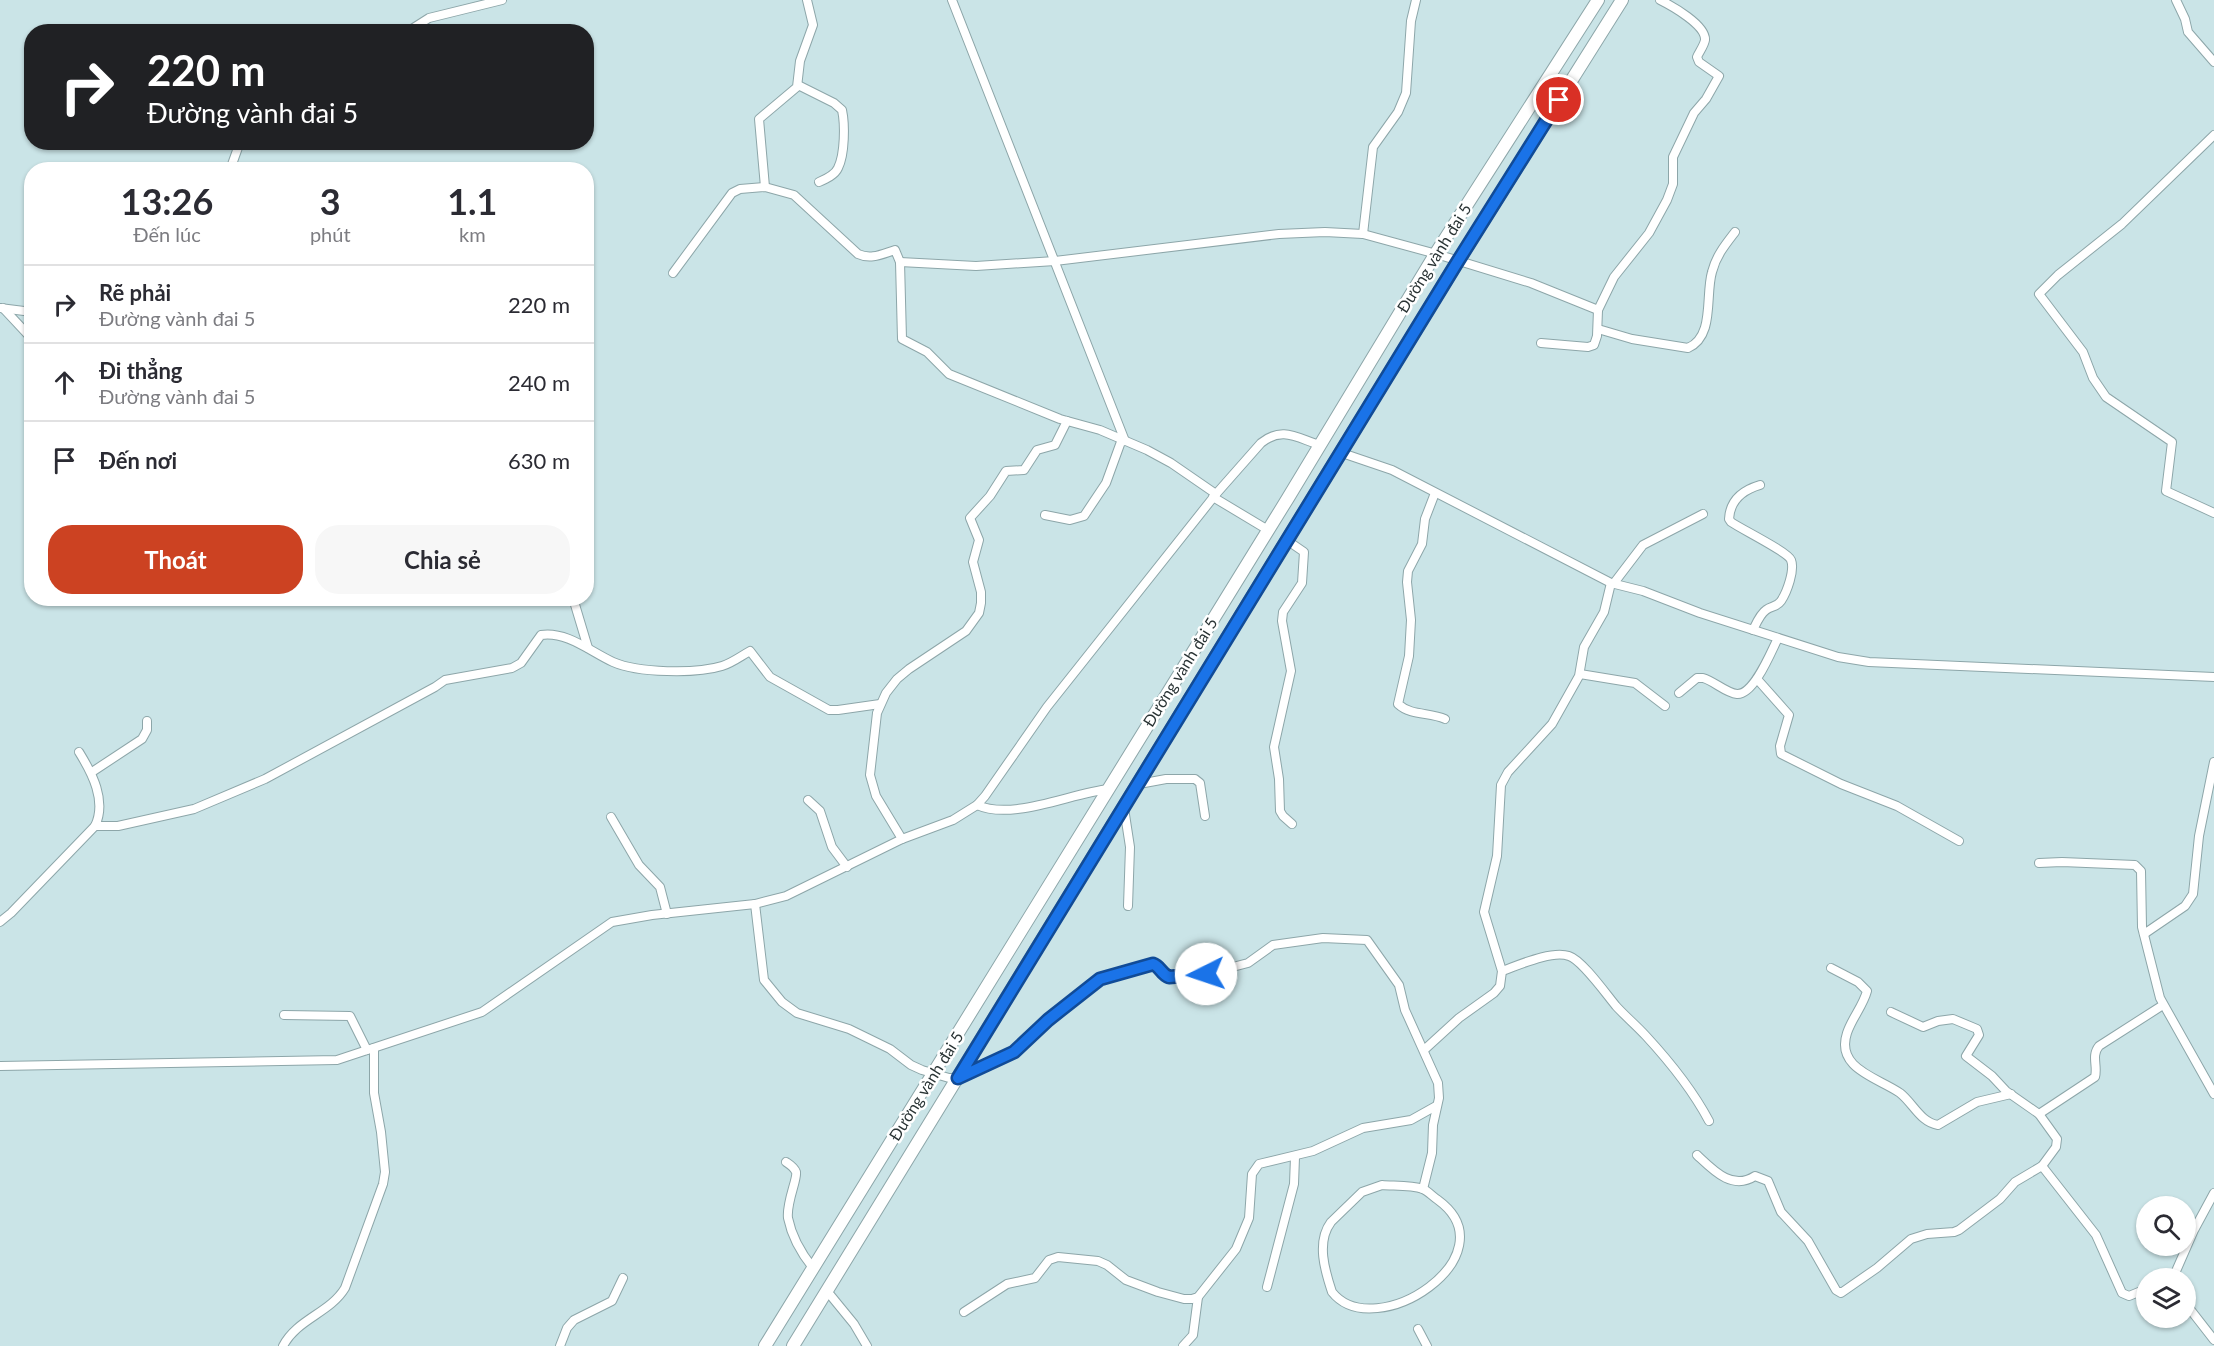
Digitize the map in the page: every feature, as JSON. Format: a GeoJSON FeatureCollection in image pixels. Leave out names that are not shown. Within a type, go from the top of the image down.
{"type":"FeatureCollection","features":[{"type":"Feature","properties":{"kind":"main road","name":"Đường vành đai 5"},"geometry":{"type":"LineString","coordinates":[[765,1346],[1436,254],[1598,0]]}},
{"type":"Feature","properties":{"kind":"main road","name":"Đường vành đai 5"},"geometry":{"type":"LineString","coordinates":[[793,1346],[1458,261],[1622,0]]}},
{"type":"Feature","properties":{"kind":"street"},"geometry":{"type":"LineString","coordinates":[[420,24],[429,18],[502,0]]}},
{"type":"Feature","properties":{"kind":"street"},"geometry":{"type":"LineString","coordinates":[[765,187],[759,119],[794,92],[798,85],[800,61],[813,25],[807,0]]}},
{"type":"Feature","properties":{"kind":"street"},"geometry":{"type":"LineString","coordinates":[[952,0],[1123,440],[1106,483],[1084,516],[1070,520],[1045,515]]}},
{"type":"Feature","properties":{"kind":"street"},"geometry":{"type":"LineString","coordinates":[[1363,234],[1370,156],[1373,147],[1398,112],[1406,93],[1411,21],[1416,0]]}},
{"type":"Feature","properties":{"kind":"street"},"geometry":{"type":"LineString","coordinates":[[1541,343],[1588,347],[1594,345],[1598,329],[1598,310],[1614,277],[1649,233],[1667,200],[1673,184],[1673,157],[1694,113],[1706,99],[1719,76],[1699,62],[1697,55],[1705,43],[1705,35],[1701,29],[1674,6],[1660,0]]}},
{"type":"Feature","properties":{"kind":"street"},"geometry":{"type":"LineString","coordinates":[[2176,0],[2188,32],[2214,62]]}},
{"type":"Feature","properties":{"kind":"street"},"geometry":{"type":"LineString","coordinates":[[798,85],[843,110],[845,123],[838,168],[834,174],[819,182]]}},
{"type":"Feature","properties":{"kind":"street"},"geometry":{"type":"LineString","coordinates":[[2214,135],[2122,224],[2058,275],[2039,294],[2083,352],[2093,378],[2106,397],[2172,442],[2166,491],[2214,513]]}},
{"type":"Feature","properties":{"kind":"street"},"geometry":{"type":"LineString","coordinates":[[673,273],[732,193],[740,189],[765,187],[794,195],[858,254],[872,257],[895,250],[900,262],[902,339],[927,352],[949,374],[1066,421],[1095,428],[1171,463],[1214,496],[1268,530]]}},
{"type":"Feature","properties":{"kind":"street"},"geometry":{"type":"LineString","coordinates":[[900,262],[976,266],[1055,261],[1279,234],[1325,232],[1363,234],[1531,283],[1598,310]]}},
{"type":"Feature","properties":{"kind":"street"},"geometry":{"type":"LineString","coordinates":[[1598,329],[1632,339],[1688,348],[1692,346],[1699,341],[1705,328],[1709,308],[1708,286],[1712,269],[1719,252],[1735,232]]}},
{"type":"Feature","properties":{"kind":"street"},"geometry":{"type":"LineString","coordinates":[[1,308],[24,311]]}},
{"type":"Feature","properties":{"kind":"street"},"geometry":{"type":"LineString","coordinates":[[1,308],[24,331]]}},
{"type":"Feature","properties":{"kind":"street"},"geometry":{"type":"LineString","coordinates":[[902,839],[872,787],[870,775],[880,704],[897,679],[957,638],[979,613],[981,592],[973,562],[979,540],[970,518],[990,496],[1006,471],[1024,470],[1036,450],[1055,445],[1066,421]]}},
{"type":"Feature","properties":{"kind":"street"},"geometry":{"type":"LineString","coordinates":[[0,1066],[64,1063],[327,1061],[492,1008],[612,922],[755,904],[800,890],[902,839],[953,820],[976,805],[993,786],[1047,707],[1214,496],[1251,454],[1269,436],[1278,433],[1320,445]]}},
{"type":"Feature","properties":{"kind":"street"},"geometry":{"type":"LineString","coordinates":[[1342,453],[1392,470],[1612,583],[1643,591],[1689,609],[1839,657],[1869,662],[2214,677]]}},
{"type":"Feature","properties":{"kind":"street"},"geometry":{"type":"LineString","coordinates":[[1753,630],[1765,610],[1780,602],[1787,589],[1792,567],[1791,561],[1783,551],[1731,522],[1737,498],[1742,492],[1760,485]]}},
{"type":"Feature","properties":{"kind":"street"},"geometry":{"type":"LineString","coordinates":[[1435,493],[1425,519],[1422,544],[1408,571],[1411,620],[1409,656],[1398,704],[1413,712],[1427,713],[1445,719]]}},
{"type":"Feature","properties":{"kind":"street"},"geometry":{"type":"LineString","coordinates":[[1424,1050],[1459,1018],[1494,993],[1500,986],[1502,971],[1484,912],[1497,855],[1501,785],[1508,772],[1552,724],[1580,674],[1584,647],[1604,612],[1612,583],[1643,545],[1702,514]]}},
{"type":"Feature","properties":{"kind":"street"},"geometry":{"type":"LineString","coordinates":[[1288,541],[1304,552],[1304,575],[1298,591],[1283,612],[1282,621],[1291,665],[1291,678],[1274,747],[1279,779],[1280,811],[1292,824]]}},
{"type":"Feature","properties":{"kind":"street"},"geometry":{"type":"LineString","coordinates":[[575,606],[588,648]]}},
{"type":"Feature","properties":{"kind":"street"},"geometry":{"type":"LineString","coordinates":[[95,826],[118,826],[185,813],[258,782],[445,680],[512,668],[521,663],[542,635],[557,635],[617,664],[667,671],[721,666],[750,651],[770,677],[829,710],[838,711],[880,704]]}},
{"type":"Feature","properties":{"kind":"street"},"geometry":{"type":"LineString","coordinates":[[1679,693],[1697,678],[1703,678],[1739,694],[1746,693],[1757,679],[1778,638]]}},
{"type":"Feature","properties":{"kind":"street"},"geometry":{"type":"LineString","coordinates":[[1580,674],[1635,683],[1665,706]]}},
{"type":"Feature","properties":{"kind":"street"},"geometry":{"type":"LineString","coordinates":[[1757,679],[1789,715],[1780,746],[1782,754],[1841,784],[1897,806],[1959,841]]}},
{"type":"Feature","properties":{"kind":"street"},"geometry":{"type":"LineString","coordinates":[[92,772],[142,739],[147,730],[147,721]]}},
{"type":"Feature","properties":{"kind":"street"},"geometry":{"type":"LineString","coordinates":[[0,922],[95,826],[98,820],[99,804],[92,772],[79,752]]}},
{"type":"Feature","properties":{"kind":"street"},"geometry":{"type":"LineString","coordinates":[[2144,934],[2186,906],[2193,894],[2199,836],[2214,762]]}},
{"type":"Feature","properties":{"kind":"street"},"geometry":{"type":"LineString","coordinates":[[1139,784],[1166,779],[1195,779],[1200,783],[1205,816]]}},
{"type":"Feature","properties":{"kind":"street"},"geometry":{"type":"LineString","coordinates":[[976,805],[991,810],[1028,807],[1109,789]]}},
{"type":"Feature","properties":{"kind":"street"},"geometry":{"type":"LineString","coordinates":[[808,800],[820,811],[832,847],[847,867]]}},
{"type":"Feature","properties":{"kind":"street"},"geometry":{"type":"LineString","coordinates":[[1124,808],[1130,847],[1128,906]]}},
{"type":"Feature","properties":{"kind":"street"},"geometry":{"type":"LineString","coordinates":[[611,817],[639,865],[660,887],[667,914]]}},
{"type":"Feature","properties":{"kind":"street"},"geometry":{"type":"LineString","coordinates":[[2039,863],[2062,862],[2139,867],[2141,870],[2141,919],[2163,1005],[2211,1083],[2214,1094]]}},
{"type":"Feature","properties":{"kind":"street"},"geometry":{"type":"LineString","coordinates":[[755,904],[764,980],[782,1002],[797,1013],[849,1029],[890,1049],[911,1065],[949,1078],[958,1078],[1014,1052],[1048,1020],[1100,979],[1153,964],[1169,977],[1206,974],[1248,963],[1273,945],[1323,938],[1362,939],[1371,943],[1399,985],[1405,1010],[1440,1090],[1433,1125],[1431,1161],[1423,1189]]}},
{"type":"Feature","properties":{"kind":"street"},"geometry":{"type":"LineString","coordinates":[[1502,971],[1562,954],[1579,961],[1676,1071],[1697,1098],[1709,1121]]}},
{"type":"Feature","properties":{"kind":"street"},"geometry":{"type":"LineString","coordinates":[[1831,968],[1858,982],[1867,991],[1861,1008],[1846,1033],[1849,1057],[1862,1073],[1903,1095],[1925,1120],[1938,1125],[1977,1102],[2011,1094]]}},
{"type":"Feature","properties":{"kind":"street"},"geometry":{"type":"LineString","coordinates":[[2039,1114],[2095,1077],[2094,1055],[2099,1046],[2163,1005]]}},
{"type":"Feature","properties":{"kind":"street"},"geometry":{"type":"LineString","coordinates":[[1697,1155],[1716,1173],[1728,1180],[1749,1180],[1755,1176],[1768,1182],[1781,1212],[1808,1241],[1836,1290],[1841,1293],[1877,1268],[1911,1239],[1919,1235],[1959,1230],[2000,1199],[2015,1182],[2042,1166],[2057,1143],[2039,1114],[1966,1056],[1979,1035],[1977,1029],[1953,1019],[1938,1021],[1923,1027],[1891,1012]]}},
{"type":"Feature","properties":{"kind":"street"},"geometry":{"type":"LineString","coordinates":[[283,1346],[298,1326],[333,1303],[345,1288],[380,1196],[385,1172],[370,1049],[350,1016],[284,1015]]}},
{"type":"Feature","properties":{"kind":"street"},"geometry":{"type":"LineString","coordinates":[[1184,1346],[1193,1335],[1198,1297],[1236,1249],[1249,1218],[1252,1174],[1255,1167],[1320,1149],[1363,1128],[1411,1120],[1436,1106]]}},
{"type":"Feature","properties":{"kind":"street"},"geometry":{"type":"LineString","coordinates":[[1267,1287],[1294,1184],[1295,1156]]}},
{"type":"Feature","properties":{"kind":"street"},"geometry":{"type":"LineString","coordinates":[[786,1162],[794,1168],[796,1176],[788,1200],[788,1218],[797,1246],[813,1268]]}},
{"type":"Feature","properties":{"kind":"street"},"geometry":{"type":"LineString","coordinates":[[2042,1166],[2096,1235],[2122,1293],[2129,1296],[2136,1293]]}},
{"type":"Feature","properties":{"kind":"street"},"geometry":{"type":"LineString","coordinates":[[1338,1306],[1324,1268],[1325,1237],[1330,1222],[1362,1192],[1371,1187],[1382,1185],[1423,1189],[1445,1206],[1453,1215],[1459,1239],[1460,1260],[1455,1276]]}},
{"type":"Feature","properties":{"kind":"street"},"geometry":{"type":"LineString","coordinates":[[2177,1268],[2214,1193]]}},
{"type":"Feature","properties":{"kind":"street"},"geometry":{"type":"LineString","coordinates":[[964,1312],[1007,1284],[1035,1278],[1049,1260],[1058,1257],[1098,1261],[1126,1280],[1158,1292],[1184,1299],[1198,1297]]}},
{"type":"Feature","properties":{"kind":"street"},"geometry":{"type":"LineString","coordinates":[[560,1346],[567,1328],[574,1320],[612,1301],[623,1278]]}},
{"type":"Feature","properties":{"kind":"street"},"geometry":{"type":"LineString","coordinates":[[827,1291],[851,1319],[867,1346]]}},
{"type":"Feature","properties":{"kind":"street"},"geometry":{"type":"LineString","coordinates":[[2196,1317],[2214,1340]]}},
{"type":"Feature","properties":{"kind":"street"},"geometry":{"type":"LineString","coordinates":[[1417,1328],[1427,1346]]}},
{"type":"Feature","properties":{"kind":"route"},"geometry":{"type":"LineString","coordinates":[[1206,974],[1169,977],[1162,973],[1156,964],[1153,964],[1100,979],[1060,1009],[1007,1057],[958,1078],[1559,100]]}}]}
